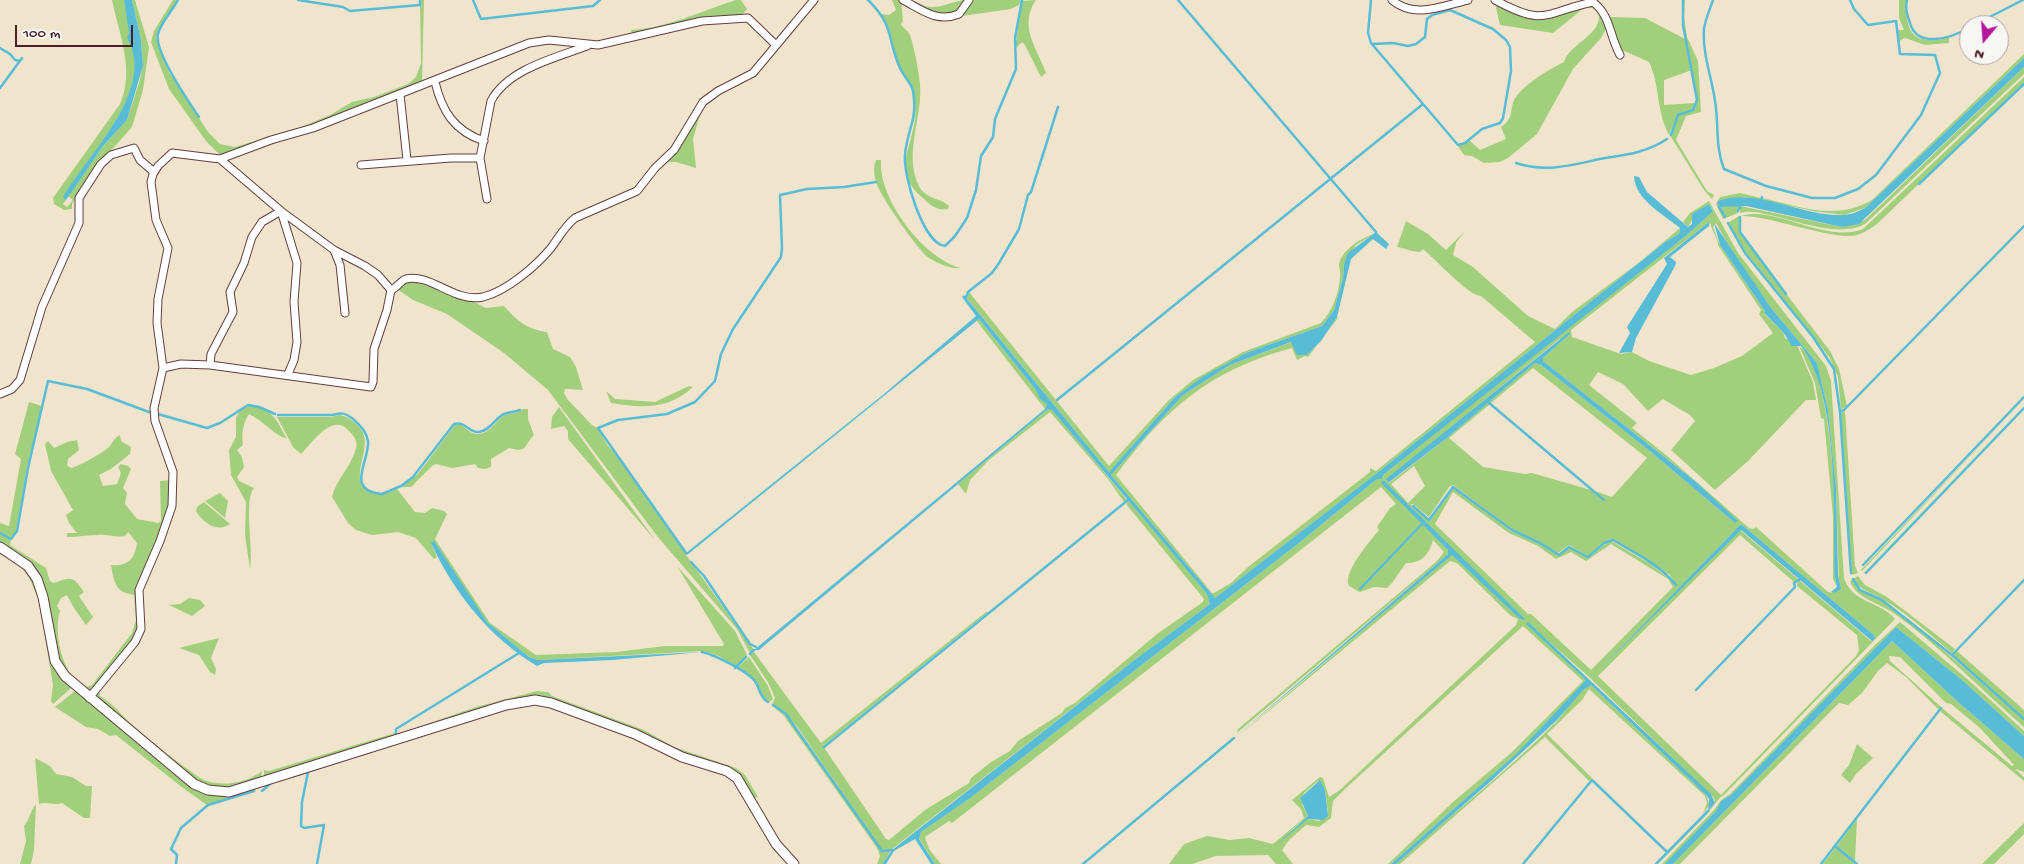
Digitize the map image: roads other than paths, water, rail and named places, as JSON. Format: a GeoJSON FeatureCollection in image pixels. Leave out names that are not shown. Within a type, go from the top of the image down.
{"type":"FeatureCollection","features":[{"type":"Feature","properties":{"kind":"street"},"geometry":{"type":"LineString","coordinates":[[163,368],[181,364],[210,365],[288,374],[371,387],[374,382],[374,349],[387,310],[391,290],[406,279],[419,280],[453,294],[474,298],[484,296],[516,280],[546,254],[568,224],[575,218],[637,191],[655,168],[674,150],[703,102],[718,91],[753,73],[814,0]]}},
{"type":"Feature","properties":{"kind":"street"},"geometry":{"type":"LineString","coordinates":[[903,0],[923,12],[943,18],[959,14],[969,0]]}},
{"type":"Feature","properties":{"kind":"street"},"geometry":{"type":"LineString","coordinates":[[1392,0],[1404,9],[1419,11],[1468,0]]}},
{"type":"Feature","properties":{"kind":"street"},"geometry":{"type":"LineString","coordinates":[[1495,0],[1534,17],[1547,16],[1593,1],[1607,16],[1614,44],[1620,55]]}},
{"type":"Feature","properties":{"kind":"street"},"geometry":{"type":"LineString","coordinates":[[89,698],[135,642],[141,629],[139,590],[157,550],[172,506],[173,472],[155,421],[154,408],[163,368],[157,323],[158,299],[168,248],[156,220],[151,182],[154,172],[172,153],[220,159],[264,142],[313,128],[435,82],[529,43],[550,40],[598,44],[702,22],[748,18],[776,45]]}},
{"type":"Feature","properties":{"kind":"street"},"geometry":{"type":"LineString","coordinates":[[487,199],[480,158],[491,101],[501,86],[514,76],[589,44]]}},
{"type":"Feature","properties":{"kind":"street"},"geometry":{"type":"LineString","coordinates":[[435,82],[442,105],[453,122],[470,137],[484,142]]}},
{"type":"Feature","properties":{"kind":"street"},"geometry":{"type":"LineString","coordinates":[[400,94],[407,160]]}},
{"type":"Feature","properties":{"kind":"street"},"geometry":{"type":"LineString","coordinates":[[0,394],[12,389],[20,380],[42,307],[78,228],[79,198],[101,164],[112,155],[134,148],[140,160],[154,172]]}},
{"type":"Feature","properties":{"kind":"street"},"geometry":{"type":"LineString","coordinates":[[361,164],[407,160],[480,158]]}},
{"type":"Feature","properties":{"kind":"street"},"geometry":{"type":"LineString","coordinates":[[220,159],[281,212],[334,250],[366,266],[378,275],[391,290]]}},
{"type":"Feature","properties":{"kind":"street"},"geometry":{"type":"LineString","coordinates":[[281,212],[296,263],[294,302],[298,342],[294,360],[288,374]]}},
{"type":"Feature","properties":{"kind":"street"},"geometry":{"type":"LineString","coordinates":[[210,365],[211,354],[233,312],[230,292],[244,263],[252,237],[262,222],[281,212]]}},
{"type":"Feature","properties":{"kind":"street"},"geometry":{"type":"LineString","coordinates":[[334,250],[340,266],[345,314]]}},
{"type":"Feature","properties":{"kind":"street"},"geometry":{"type":"LineString","coordinates":[[0,547],[28,566],[37,579],[43,597],[55,661],[65,676],[194,784],[218,792],[228,792],[522,700],[535,700],[551,703],[635,734],[682,756],[727,771],[737,778],[772,837],[794,864]]}},
{"type":"Feature","properties":{"kind":"water"},"geometry":{"type":"Polygon","coordinates":[[[124,0],[132,0],[141,40],[143,66],[127,120],[103,146],[66,200],[63,197],[103,141],[127,99],[133,78],[134,58],[127,38],[129,33],[124,0]]]}},
{"type":"Feature","properties":{"kind":"water"},"geometry":{"type":"Polygon","coordinates":[[[2024,58],[2024,67],[1859,224],[1842,227],[1746,206],[1719,207],[1717,203],[1718,201],[1733,198],[1749,198],[1812,212],[1846,215],[1865,208],[2024,58]]]}},
{"type":"Feature","properties":{"kind":"water"},"geometry":{"type":"Polygon","coordinates":[[[1634,176],[1639,177],[1647,192],[1688,227],[1692,224],[1692,214],[1709,204],[1713,211],[1687,235],[1383,475],[1382,479],[1377,479],[1299,543],[969,799],[921,832],[919,839],[935,864],[931,864],[915,839],[894,851],[886,864],[882,864],[892,850],[1137,658],[1210,604],[1207,594],[1052,410],[1048,409],[759,650],[754,650],[1045,409],[1047,404],[1040,399],[1036,390],[979,319],[687,555],[686,553],[884,394],[976,316],[962,297],[964,295],[1109,472],[1175,397],[1204,376],[1248,352],[1322,326],[1334,310],[1348,253],[1376,232],[1389,244],[1386,249],[1373,239],[1351,259],[1337,317],[1321,341],[1307,355],[1297,355],[1291,342],[1230,365],[1183,395],[1111,475],[1215,598],[1377,473],[1665,242],[1679,234],[1680,228],[1651,206],[1639,192],[1634,176]]]}},
{"type":"Feature","properties":{"kind":"water"},"geometry":{"type":"Polygon","coordinates":[[[1710,221],[1709,226],[1670,257],[1676,262],[1675,266],[1636,338],[1632,352],[1619,353],[1630,333],[1627,327],[1667,264],[1664,258],[1710,221]]]}},
{"type":"Feature","properties":{"kind":"water"},"geometry":{"type":"Polygon","coordinates":[[[1714,223],[1771,308],[1817,363],[1828,410],[1836,487],[1838,575],[1841,589],[1834,593],[1831,592],[1837,587],[1835,578],[1832,458],[1822,395],[1814,368],[1801,346],[1792,346],[1783,332],[1764,313],[1765,311],[1720,245],[1714,223]]]}},
{"type":"Feature","properties":{"kind":"water"},"geometry":{"type":"Polygon","coordinates":[[[1569,332],[1570,334],[1543,358],[1543,361],[1696,482],[1738,521],[1735,523],[1651,452],[1541,365],[1535,363],[1447,438],[1388,483],[1386,479],[1569,332]]]}},
{"type":"Feature","properties":{"kind":"water"},"geometry":{"type":"Polygon","coordinates":[[[1383,480],[1525,619],[1519,618],[1452,555],[1234,738],[1448,554],[1448,550],[1381,483],[1383,480]]]}},
{"type":"Feature","properties":{"kind":"water"},"geometry":{"type":"Polygon","coordinates":[[[1741,524],[1874,635],[1875,639],[1872,641],[1741,530],[1594,675],[1741,524]]]}},
{"type":"Feature","properties":{"kind":"water"},"geometry":{"type":"Polygon","coordinates":[[[434,541],[487,622],[529,657],[538,660],[702,652],[613,660],[544,663],[537,666],[504,642],[475,613],[462,597],[440,561],[431,543],[434,541]]]}},
{"type":"Feature","properties":{"kind":"water"},"geometry":{"type":"Polygon","coordinates":[[[1528,622],[1711,794],[1715,803],[1708,811],[1709,799],[1707,796],[1591,685],[1583,690],[1557,720],[1491,781],[1396,864],[1391,864],[1516,754],[1586,680],[1526,624],[1528,622]]]}},
{"type":"Feature","properties":{"kind":"water"},"geometry":{"type":"Polygon","coordinates":[[[1896,627],[1962,680],[2024,736],[2024,759],[1892,641],[1673,864],[1665,864],[1716,811],[1721,801],[1731,795],[1896,627]]]}},
{"type":"Feature","properties":{"kind":"water"},"geometry":{"type":"Polygon","coordinates":[[[1320,780],[1325,790],[1328,816],[1323,820],[1308,819],[1275,846],[1308,816],[1300,798],[1320,780]]]}},
{"type":"Feature","properties":{"kind":"waterway"},"geometry":{"type":"LineString","coordinates":[[178,0],[164,21],[158,34],[158,42],[166,64],[199,117]]}},
{"type":"Feature","properties":{"kind":"waterway"},"geometry":{"type":"LineString","coordinates":[[298,0],[343,7],[350,11],[420,5],[420,0]]}},
{"type":"Feature","properties":{"kind":"waterway"},"geometry":{"type":"LineString","coordinates":[[473,0],[481,19],[593,6],[600,0]]}},
{"type":"Feature","properties":{"kind":"waterway"},"geometry":{"type":"LineString","coordinates":[[868,0],[877,9],[887,26],[896,58],[913,91],[914,110],[905,155],[905,165],[911,192],[922,222],[929,234],[937,242],[945,246],[955,236],[967,218],[976,190],[981,156],[993,137],[995,119],[1016,69],[1015,38],[1022,0]]}},
{"type":"Feature","properties":{"kind":"waterway"},"geometry":{"type":"LineString","coordinates":[[1178,0],[1376,232]]}},
{"type":"Feature","properties":{"kind":"waterway"},"geometry":{"type":"LineString","coordinates":[[1371,0],[1368,33],[1371,43],[1458,145],[1465,143],[1482,129],[1500,123],[1503,118],[1511,71],[1510,47],[1506,40],[1493,29],[1450,10],[1432,15],[1427,19],[1425,37],[1416,44],[1408,46],[1393,43],[1373,44]]}},
{"type":"Feature","properties":{"kind":"waterway"},"geometry":{"type":"LineString","coordinates":[[1671,135],[1678,115],[1693,110],[1697,100],[1683,25],[1683,0]]}},
{"type":"Feature","properties":{"kind":"waterway"},"geometry":{"type":"LineString","coordinates":[[1713,0],[1705,22],[1704,38],[1715,101],[1719,152],[1724,169],[1766,186],[1812,198],[1835,198],[1858,189],[1876,175],[1921,115],[1940,73],[1935,55],[1900,54],[1896,21],[1868,25],[1854,9],[1850,0]]}},
{"type":"Feature","properties":{"kind":"waterway"},"geometry":{"type":"LineString","coordinates":[[1907,0],[1906,9],[1910,23],[1914,31],[1920,36],[1927,39],[1935,39],[1959,32]]}},
{"type":"Feature","properties":{"kind":"waterway"},"geometry":{"type":"LineString","coordinates":[[1994,15],[2023,0]]}},
{"type":"Feature","properties":{"kind":"waterway"},"geometry":{"type":"LineString","coordinates":[[0,48],[10,54],[15,60],[20,61]]}},
{"type":"Feature","properties":{"kind":"waterway"},"geometry":{"type":"LineString","coordinates":[[0,88],[22,58]]}},
{"type":"Feature","properties":{"kind":"waterway"},"geometry":{"type":"LineString","coordinates":[[1919,184],[2024,84]]}},
{"type":"Feature","properties":{"kind":"waterway"},"geometry":{"type":"LineString","coordinates":[[1057,400],[1423,104]]}},
{"type":"Feature","properties":{"kind":"waterway"},"geometry":{"type":"LineString","coordinates":[[966,297],[968,292],[992,273],[1019,229],[1028,195],[1031,192],[1058,107]]}},
{"type":"Feature","properties":{"kind":"waterway"},"geometry":{"type":"LineString","coordinates":[[1516,163],[1548,168],[1569,166],[1635,153],[1667,139]]}},
{"type":"Feature","properties":{"kind":"waterway"},"geometry":{"type":"LineString","coordinates":[[686,553],[598,428],[618,420],[667,414],[695,402],[715,381],[721,354],[733,329],[781,257],[780,195],[807,189],[844,187],[876,182]]}},
{"type":"Feature","properties":{"kind":"waterway"},"geometry":{"type":"LineString","coordinates":[[1738,211],[1741,205]]}},
{"type":"Feature","properties":{"kind":"waterway"},"geometry":{"type":"LineString","coordinates":[[1719,207],[1725,217]]}},
{"type":"Feature","properties":{"kind":"waterway"},"geometry":{"type":"LineString","coordinates":[[1740,217],[1740,232],[1786,294]]}},
{"type":"Feature","properties":{"kind":"waterway"},"geometry":{"type":"LineString","coordinates":[[1728,223],[1745,253],[1813,337],[1834,369],[1840,412],[1851,573]]}},
{"type":"Feature","properties":{"kind":"waterway"},"geometry":{"type":"LineString","coordinates":[[1840,412],[2024,226]]}},
{"type":"Feature","properties":{"kind":"waterway"},"geometry":{"type":"LineString","coordinates":[[0,533],[11,539],[17,531],[28,468],[48,381],[87,389],[149,412]]}},
{"type":"Feature","properties":{"kind":"waterway"},"geometry":{"type":"LineString","coordinates":[[1863,565],[2024,397]]}},
{"type":"Feature","properties":{"kind":"waterway"},"geometry":{"type":"LineString","coordinates":[[1488,402],[1604,500]]}},
{"type":"Feature","properties":{"kind":"waterway"},"geometry":{"type":"LineString","coordinates":[[158,414],[207,428],[220,423],[248,405],[259,407],[275,414]]}},
{"type":"Feature","properties":{"kind":"waterway"},"geometry":{"type":"LineString","coordinates":[[1866,573],[2024,408]]}},
{"type":"Feature","properties":{"kind":"waterway"},"geometry":{"type":"LineString","coordinates":[[278,415],[332,415],[341,413],[350,417],[363,429],[368,441],[361,481],[364,487],[382,494],[401,486],[413,477],[454,424],[462,424],[473,431],[479,432],[487,429],[504,414],[520,410]]}},
{"type":"Feature","properties":{"kind":"waterway"},"geometry":{"type":"LineString","coordinates":[[1413,506],[1429,520],[1453,487],[1512,530],[1540,543],[1559,555],[1569,547],[1588,557],[1604,543],[1613,540],[1655,565],[1676,585]]}},
{"type":"Feature","properties":{"kind":"waterway"},"geometry":{"type":"LineString","coordinates":[[824,747],[1128,500]]}},
{"type":"Feature","properties":{"kind":"waterway"},"geometry":{"type":"LineString","coordinates":[[1360,589],[1422,524]]}},
{"type":"Feature","properties":{"kind":"waterway"},"geometry":{"type":"LineString","coordinates":[[691,562],[704,576],[750,644],[756,647]]}},
{"type":"Feature","properties":{"kind":"waterway"},"geometry":{"type":"LineString","coordinates":[[1853,579],[1860,590],[1882,600],[1952,655],[2024,719]]}},
{"type":"Feature","properties":{"kind":"waterway"},"geometry":{"type":"LineString","coordinates":[[1696,690],[1795,587],[1794,583],[1799,580]]}},
{"type":"Feature","properties":{"kind":"waterway"},"geometry":{"type":"LineString","coordinates":[[1952,655],[2024,580]]}},
{"type":"Feature","properties":{"kind":"waterway"},"geometry":{"type":"LineString","coordinates":[[750,654],[754,650]]}},
{"type":"Feature","properties":{"kind":"waterway"},"geometry":{"type":"LineString","coordinates":[[702,652],[730,663],[750,676],[768,702]]}},
{"type":"Feature","properties":{"kind":"waterway"},"geometry":{"type":"LineString","coordinates":[[396,734],[396,729],[519,653]]}},
{"type":"Feature","properties":{"kind":"waterway"},"geometry":{"type":"LineString","coordinates":[[735,668],[746,657]]}},
{"type":"Feature","properties":{"kind":"waterway"},"geometry":{"type":"LineString","coordinates":[[773,705],[786,714],[882,851],[892,850]]}},
{"type":"Feature","properties":{"kind":"waterway"},"geometry":{"type":"LineString","coordinates":[[1821,864],[1941,708]]}},
{"type":"Feature","properties":{"kind":"waterway"},"geometry":{"type":"LineString","coordinates":[[1083,864],[1234,738]]}},
{"type":"Feature","properties":{"kind":"waterway"},"geometry":{"type":"LineString","coordinates":[[294,776],[393,744]]}},
{"type":"Feature","properties":{"kind":"waterway"},"geometry":{"type":"LineString","coordinates":[[308,772],[302,802],[301,826],[304,828],[324,825],[317,864]]}},
{"type":"Feature","properties":{"kind":"waterway"},"geometry":{"type":"LineString","coordinates":[[1523,864],[1592,780],[1667,852]]}},
{"type":"Feature","properties":{"kind":"waterway"},"geometry":{"type":"LineString","coordinates":[[262,791],[272,782]]}},
{"type":"Feature","properties":{"kind":"waterway"},"geometry":{"type":"LineString","coordinates":[[176,864],[177,855],[171,849],[181,828],[208,805],[254,791]]}},
{"type":"Feature","properties":{"kind":"waterway"},"geometry":{"type":"LineString","coordinates":[[1656,864],[1708,811]]}},
{"type":"Feature","properties":{"kind":"waterway"},"geometry":{"type":"LineString","coordinates":[[1835,846],[1857,864]]}}]}
